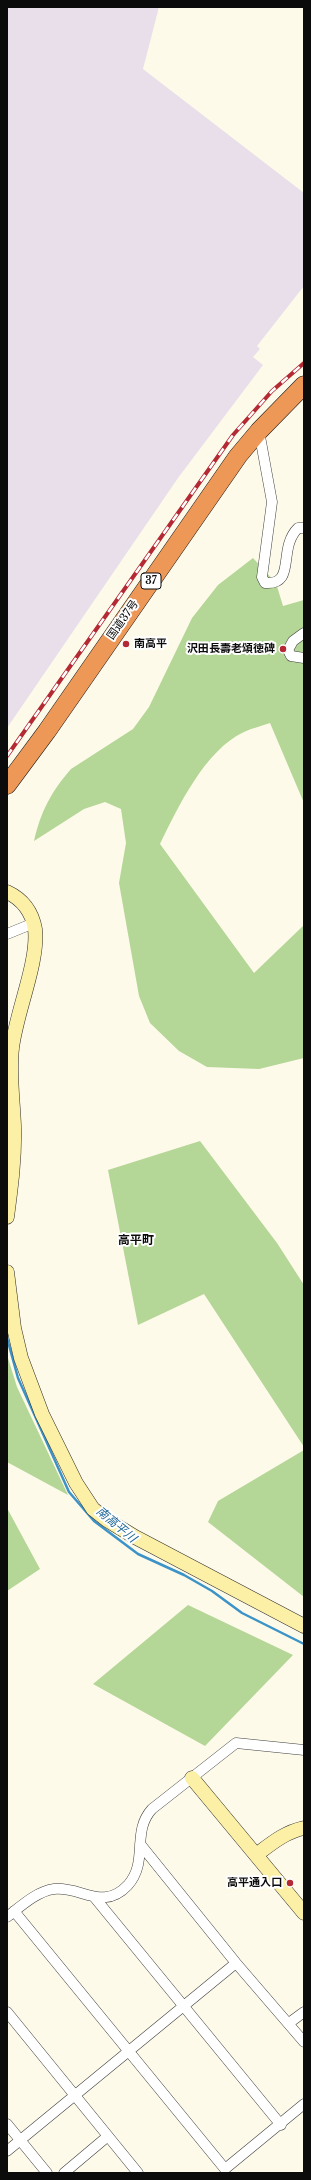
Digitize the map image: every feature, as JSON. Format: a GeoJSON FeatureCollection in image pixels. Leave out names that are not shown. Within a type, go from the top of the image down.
{"type":"FeatureCollection","features":[{"type":"Feature","properties":{"kind":"highway","name":"国道37号"},"geometry":{"type":"LineString","coordinates":[[7,785],[238,456],[258,431],[304,385]]}},
{"type":"Feature","properties":{"kind":"street"},"geometry":{"type":"LineString","coordinates":[[258,431],[272,502],[262,577],[265,583],[276,583],[281,580],[285,572],[289,539],[298,528],[304,528]]}},
{"type":"Feature","properties":{"kind":"street"},"geometry":{"type":"LineString","coordinates":[[304,633],[293,641],[288,650],[291,656],[304,658]]}},
{"type":"Feature","properties":{"kind":"street"},"geometry":{"type":"LineString","coordinates":[[7,892],[22,902],[34,923],[35,942],[32,960],[15,1026],[12,1049],[10,1086],[14,1126],[12,1176],[7,1217]]}},
{"type":"Feature","properties":{"kind":"street"},"geometry":{"type":"LineString","coordinates":[[7,934],[34,923]]}},
{"type":"Feature","properties":{"kind":"street"},"geometry":{"type":"LineString","coordinates":[[7,1272],[14,1328],[21,1358],[42,1414],[76,1483],[93,1508],[106,1520],[135,1537],[304,1626]]}},
{"type":"Feature","properties":{"kind":"street"},"geometry":{"type":"LineString","coordinates":[[304,1750],[236,1742],[152,1809],[146,1816],[142,1824],[139,1866],[135,1877],[127,1886],[106,1897],[95,1898],[62,1889],[52,1890],[44,1892],[11,1914],[129,2052],[225,2169],[281,2125],[304,2104]]}},
{"type":"Feature","properties":{"kind":"street"},"geometry":{"type":"LineString","coordinates":[[192,1778],[304,1913]]}},
{"type":"Feature","properties":{"kind":"street"},"geometry":{"type":"LineString","coordinates":[[256,1855],[280,1837],[293,1830],[304,1828]]}},
{"type":"Feature","properties":{"kind":"street"},"geometry":{"type":"LineString","coordinates":[[140,1844],[236,1963],[290,2023],[304,2042]]}},
{"type":"Feature","properties":{"kind":"street"},"geometry":{"type":"LineString","coordinates":[[95,1898],[281,2125]]}},
{"type":"Feature","properties":{"kind":"street"},"geometry":{"type":"LineString","coordinates":[[7,2151],[76,2097],[182,2006],[236,1963]]}},
{"type":"Feature","properties":{"kind":"street"},"geometry":{"type":"LineString","coordinates":[[7,2012],[138,2173]]}},
{"type":"Feature","properties":{"kind":"street"},"geometry":{"type":"LineString","coordinates":[[290,2023],[304,2012]]}},
{"type":"Feature","properties":{"kind":"street"},"geometry":{"type":"LineString","coordinates":[[7,2124],[47,2173]]}},
{"type":"Feature","properties":{"kind":"street"},"geometry":{"type":"LineString","coordinates":[[64,2173],[108,2136]]}},
{"type":"Feature","properties":{"kind":"shaded area"},"geometry":{"type":"Polygon","coordinates":[[[7,7],[159,7],[143,69],[304,193],[304,286],[257,346],[260,349],[253,357],[263,365],[178,478],[7,728],[7,7]]]}},
{"type":"Feature","properties":{"kind":"green space"},"geometry":{"type":"Polygon","coordinates":[[[253,558],[276,583],[283,606],[304,600],[304,803],[270,723],[244,732],[230,740],[217,752],[194,781],[184,797],[160,844],[254,973],[304,925],[304,1058],[259,1069],[207,1067],[179,1051],[150,1023],[139,996],[119,883],[126,843],[121,809],[105,802],[84,809],[34,841],[40,820],[48,802],[64,777],[71,769],[133,729],[149,707],[192,618],[218,585],[253,558]]]}},
{"type":"Feature","properties":{"kind":"green space"},"geometry":{"type":"Polygon","coordinates":[[[200,1141],[277,1243],[304,1285],[304,1447],[204,1294],[138,1325],[108,1170],[200,1141]]]}},
{"type":"Feature","properties":{"kind":"green space"},"geometry":{"type":"Polygon","coordinates":[[[7,1355],[17,1387],[68,1495],[7,1462],[7,1355]]]}},
{"type":"Feature","properties":{"kind":"green space"},"geometry":{"type":"Polygon","coordinates":[[[304,1450],[304,1597],[208,1522],[218,1501],[304,1450]]]}},
{"type":"Feature","properties":{"kind":"green space"},"geometry":{"type":"Polygon","coordinates":[[[7,1508],[40,1569],[7,1591],[7,1508]]]}},
{"type":"Feature","properties":{"kind":"green space"},"geometry":{"type":"Polygon","coordinates":[[[188,1605],[293,1655],[205,1746],[93,1684],[188,1605]]]}},
{"type":"Feature","properties":{"kind":"waterway","name":"南高平川"},"geometry":{"type":"LineString","coordinates":[[7,1338],[18,1378],[69,1492],[94,1521],[138,1554],[184,1575],[212,1591],[242,1613],[304,1644]]}},
{"type":"Feature","properties":{"kind":"railway"},"geometry":{"type":"LineString","coordinates":[[7,756],[233,435],[272,391],[304,363]]}},
{"type":"Feature","properties":{"kind":"place","name":"南高平"},"geometry":{"type":"Point","coordinates":[126,644]}},
{"type":"Feature","properties":{"kind":"place","name":"沢田長壽老頌徳碑"},"geometry":{"type":"Point","coordinates":[283,649]}},
{"type":"Feature","properties":{"kind":"place","name":"高平通入口"},"geometry":{"type":"Point","coordinates":[290,1883]}},
{"type":"Feature","properties":{"kind":"district","name":"高平町"},"geometry":{"type":"Point","coordinates":[136,1241]}}]}
